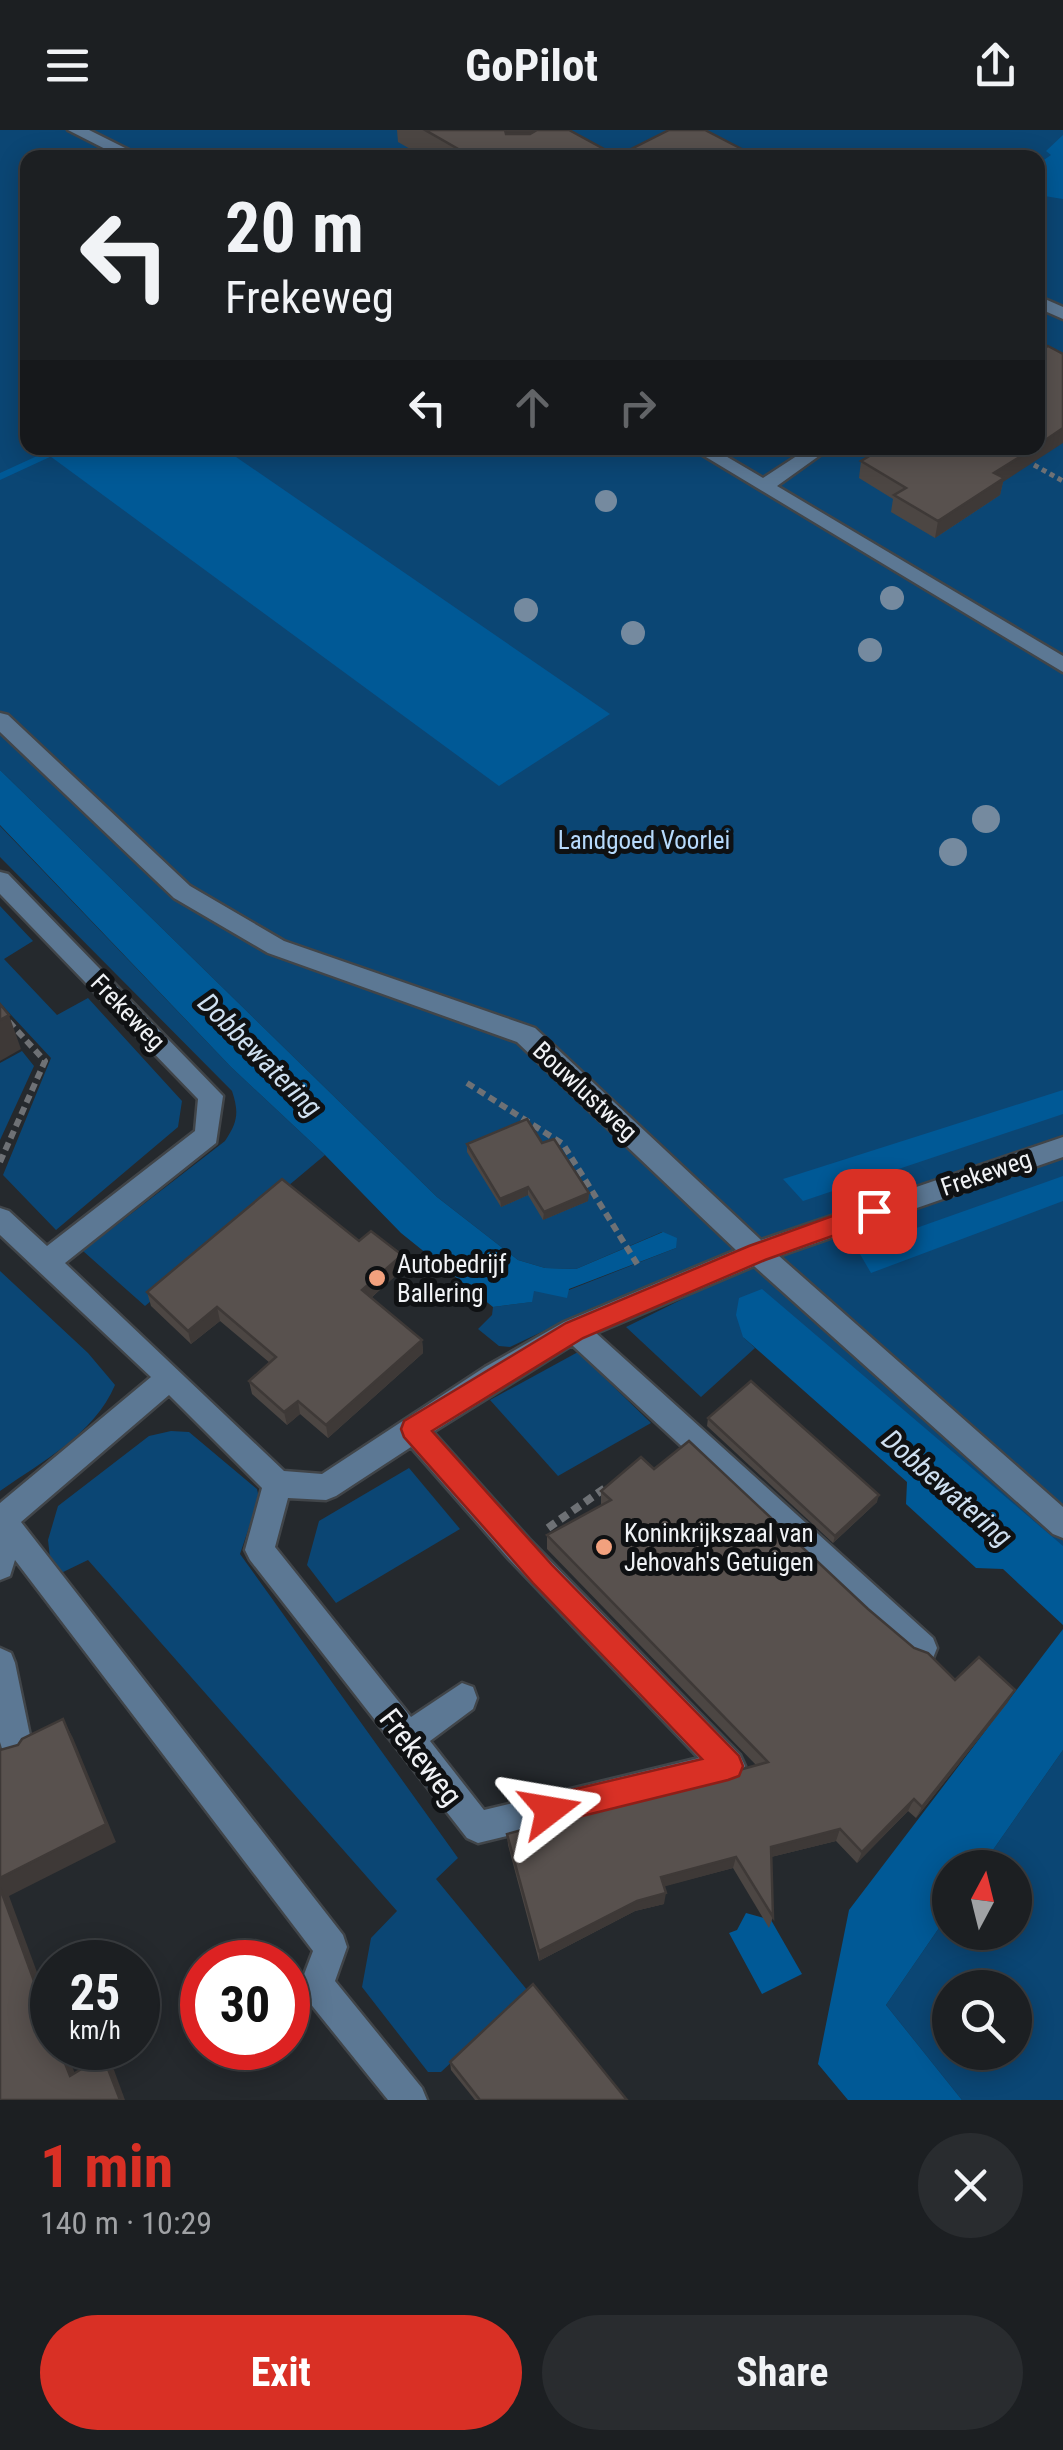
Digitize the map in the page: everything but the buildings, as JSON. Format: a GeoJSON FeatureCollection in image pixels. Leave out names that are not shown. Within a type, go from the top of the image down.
{"type":"FeatureCollection","features":[{"type":"Feature","properties":{"kind":"street"},"geometry":{"type":"LineString","coordinates":[[76,130],[121,150]]}},
{"type":"Feature","properties":{"kind":"street"},"geometry":{"type":"LineString","coordinates":[[100,140],[126,130]]}},
{"type":"Feature","properties":{"kind":"street"},"geometry":{"type":"LineString","coordinates":[[712,455],[1063,665]]}},
{"type":"Feature","properties":{"kind":"street"},"geometry":{"type":"LineString","coordinates":[[762,486],[810,455]]}},
{"type":"Feature","properties":{"kind":"street","name":"Bouwlustweg"},"geometry":{"type":"LineString","coordinates":[[0,720],[182,892],[276,947],[526,1036],[757,1253],[1063,1525]]}},
{"type":"Feature","properties":{"kind":"street","name":"Frekeweg"},"geometry":{"type":"LineString","coordinates":[[0,880],[211,1096],[207,1136],[45,1263]]}},
{"type":"Feature","properties":{"kind":"street","name":"Frekeweg"},"geometry":{"type":"LineString","coordinates":[[413,1429],[519,1549],[728,1766],[478,1827],[260,1550],[278,1484],[326,1487],[413,1429],[574,1330],[757,1253],[1063,1147]]}},
{"type":"Feature","properties":{"kind":"street"},"geometry":{"type":"LineString","coordinates":[[0,1220],[278,1484]]}},
{"type":"Feature","properties":{"kind":"street"},"geometry":{"type":"LineString","coordinates":[[574,1330],[922,1648]]}},
{"type":"Feature","properties":{"kind":"street"},"geometry":{"type":"LineString","coordinates":[[0,1566],[1,1520],[170,1378]]}},
{"type":"Feature","properties":{"kind":"street"},"geometry":{"type":"LineString","coordinates":[[1,1520],[331,1947],[317,1985],[410,2100]]}},
{"type":"Feature","properties":{"kind":"street"},"geometry":{"type":"LineString","coordinates":[[0,1663],[16,1750]]}},
{"type":"Feature","properties":{"kind":"street"},"geometry":{"type":"LineString","coordinates":[[407,1739],[462,1698]]}},
{"type":"Feature","properties":{"kind":"path"},"geometry":{"type":"LineString","coordinates":[[1034,466],[1063,481]]}},
{"type":"Feature","properties":{"kind":"path"},"geometry":{"type":"LineString","coordinates":[[0,1012],[45,1060],[0,1162]]}},
{"type":"Feature","properties":{"kind":"path"},"geometry":{"type":"LineString","coordinates":[[466,1083],[563,1144],[641,1270]]}},
{"type":"Feature","properties":{"kind":"path"},"geometry":{"type":"LineString","coordinates":[[519,1549],[612,1483]]}},
{"type":"Feature","properties":{"kind":"green space","name":"Landgoed Voorlei"},"geometry":{"type":"Polygon","coordinates":[[[0,130],[1063,130],[1063,1552],[743,1337],[755,1348],[701,1397],[626,1327],[717,1282],[702,1269],[592,1308],[510,1347],[499,1346],[478,1329],[492,1315],[493,1307],[531,1302],[533,1291],[569,1290],[676,1248],[662,1232],[576,1269],[545,1268],[518,1260],[437,1197],[0,770],[0,130]]]}},
{"type":"Feature","properties":{"kind":"green space"},"geometry":{"type":"Polygon","coordinates":[[[0,826],[231,1067],[325,1155],[145,1306],[83,1251],[225,1141],[236,1117],[232,1091],[0,857],[0,826]]]}},
{"type":"Feature","properties":{"kind":"green space"},"geometry":{"type":"Polygon","coordinates":[[[0,906],[33,941],[4,959],[57,1015],[88,998],[182,1101],[178,1127],[56,1230],[3,1175],[51,1058],[0,1003],[0,906]]]}},
{"type":"Feature","properties":{"kind":"green space"},"geometry":{"type":"Polygon","coordinates":[[[22,1051],[34,1066],[0,1140],[0,1063],[22,1051]]]}},
{"type":"Feature","properties":{"kind":"green space"},"geometry":{"type":"Polygon","coordinates":[[[0,1271],[88,1353],[115,1385],[81,1432],[0,1491],[0,1271]]]}},
{"type":"Feature","properties":{"kind":"green space"},"geometry":{"type":"Polygon","coordinates":[[[578,1352],[651,1423],[558,1476],[490,1400],[578,1352]]]}},
{"type":"Feature","properties":{"kind":"green space"},"geometry":{"type":"Polygon","coordinates":[[[189,1432],[257,1489],[259,1498],[240,1554],[458,1858],[436,1879],[528,1991],[441,2072],[428,2072],[362,1987],[371,1938],[397,1911],[88,1560],[59,1574],[50,1558],[48,1540],[58,1506],[149,1436],[189,1432]]]}},
{"type":"Feature","properties":{"kind":"green space"},"geometry":{"type":"Polygon","coordinates":[[[409,1468],[460,1529],[336,1603],[307,1565],[319,1521],[409,1468]]]}},
{"type":"Feature","properties":{"kind":"green space"},"geometry":{"type":"Polygon","coordinates":[[[1063,1750],[1063,2100],[962,2100],[938,2070],[1032,2070],[1032,1970],[932,1970],[932,2062],[886,2005],[932,1938],[932,1950],[1032,1950],[1032,1850],[993,1850],[1063,1750]]]}},
{"type":"Feature","properties":{"kind":"water"},"geometry":{"type":"Polygon","coordinates":[[[1063,135],[1063,199],[1045,196],[1045,159],[1051,155],[1046,151],[1063,135]]]}},
{"type":"Feature","properties":{"kind":"water"},"geometry":{"type":"Polygon","coordinates":[[[49,455],[233,455],[610,714],[499,786],[49,455]]]}},
{"type":"Feature","properties":{"kind":"water","name":"Dobbewatering"},"geometry":{"type":"Polygon","coordinates":[[[0,770],[437,1197],[518,1260],[545,1268],[576,1269],[663,1232],[677,1238],[676,1248],[569,1289],[567,1298],[534,1291],[532,1302],[493,1307],[401,1233],[231,1067],[0,825],[0,770]]]}},
{"type":"Feature","properties":{"kind":"water"},"geometry":{"type":"Polygon","coordinates":[[[1063,1090],[1063,1114],[803,1201],[783,1179],[1063,1090]]]}},
{"type":"Feature","properties":{"kind":"water"},"geometry":{"type":"Polygon","coordinates":[[[1063,1176],[1063,1201],[871,1273],[857,1249],[1063,1176]]]}},
{"type":"Feature","properties":{"kind":"water","name":"Dobbewatering"},"geometry":{"type":"Polygon","coordinates":[[[762,1289],[1063,1546],[1063,1625],[1003,1569],[976,1568],[906,1504],[907,1482],[743,1337],[736,1315],[739,1298],[762,1289]]]}},
{"type":"Feature","properties":{"kind":"water"},"geometry":{"type":"Polygon","coordinates":[[[1063,1629],[1063,1750],[993,1850],[932,1850],[932,1938],[886,2005],[932,2062],[932,2070],[938,2070],[962,2100],[848,2100],[818,2064],[849,1910],[1063,1629]]]}},
{"type":"Feature","properties":{"kind":"water"},"geometry":{"type":"Polygon","coordinates":[[[746,1913],[771,1920],[802,1974],[762,1994],[729,1933],[737,1930],[746,1913]]]}},
{"type":"Feature","properties":{"kind":"waterway"},"geometry":{"type":"LineString","coordinates":[[0,477],[46,455]]}},
{"type":"Feature","properties":{"kind":"place","name":"Autobedrijf Ballering"},"geometry":{"type":"Point","coordinates":[377,1278]}},
{"type":"Feature","properties":{"kind":"place","name":"Koninkrijkszaal van Jehovah's Getuigen"},"geometry":{"type":"Point","coordinates":[604,1547]}},
{"type":"Feature","properties":{"kind":"route"},"geometry":{"type":"LineString","coordinates":[[550,1810],[728,1766],[543,1574],[413,1429],[464,1394],[574,1330],[799,1236],[874,1211]]}}]}
